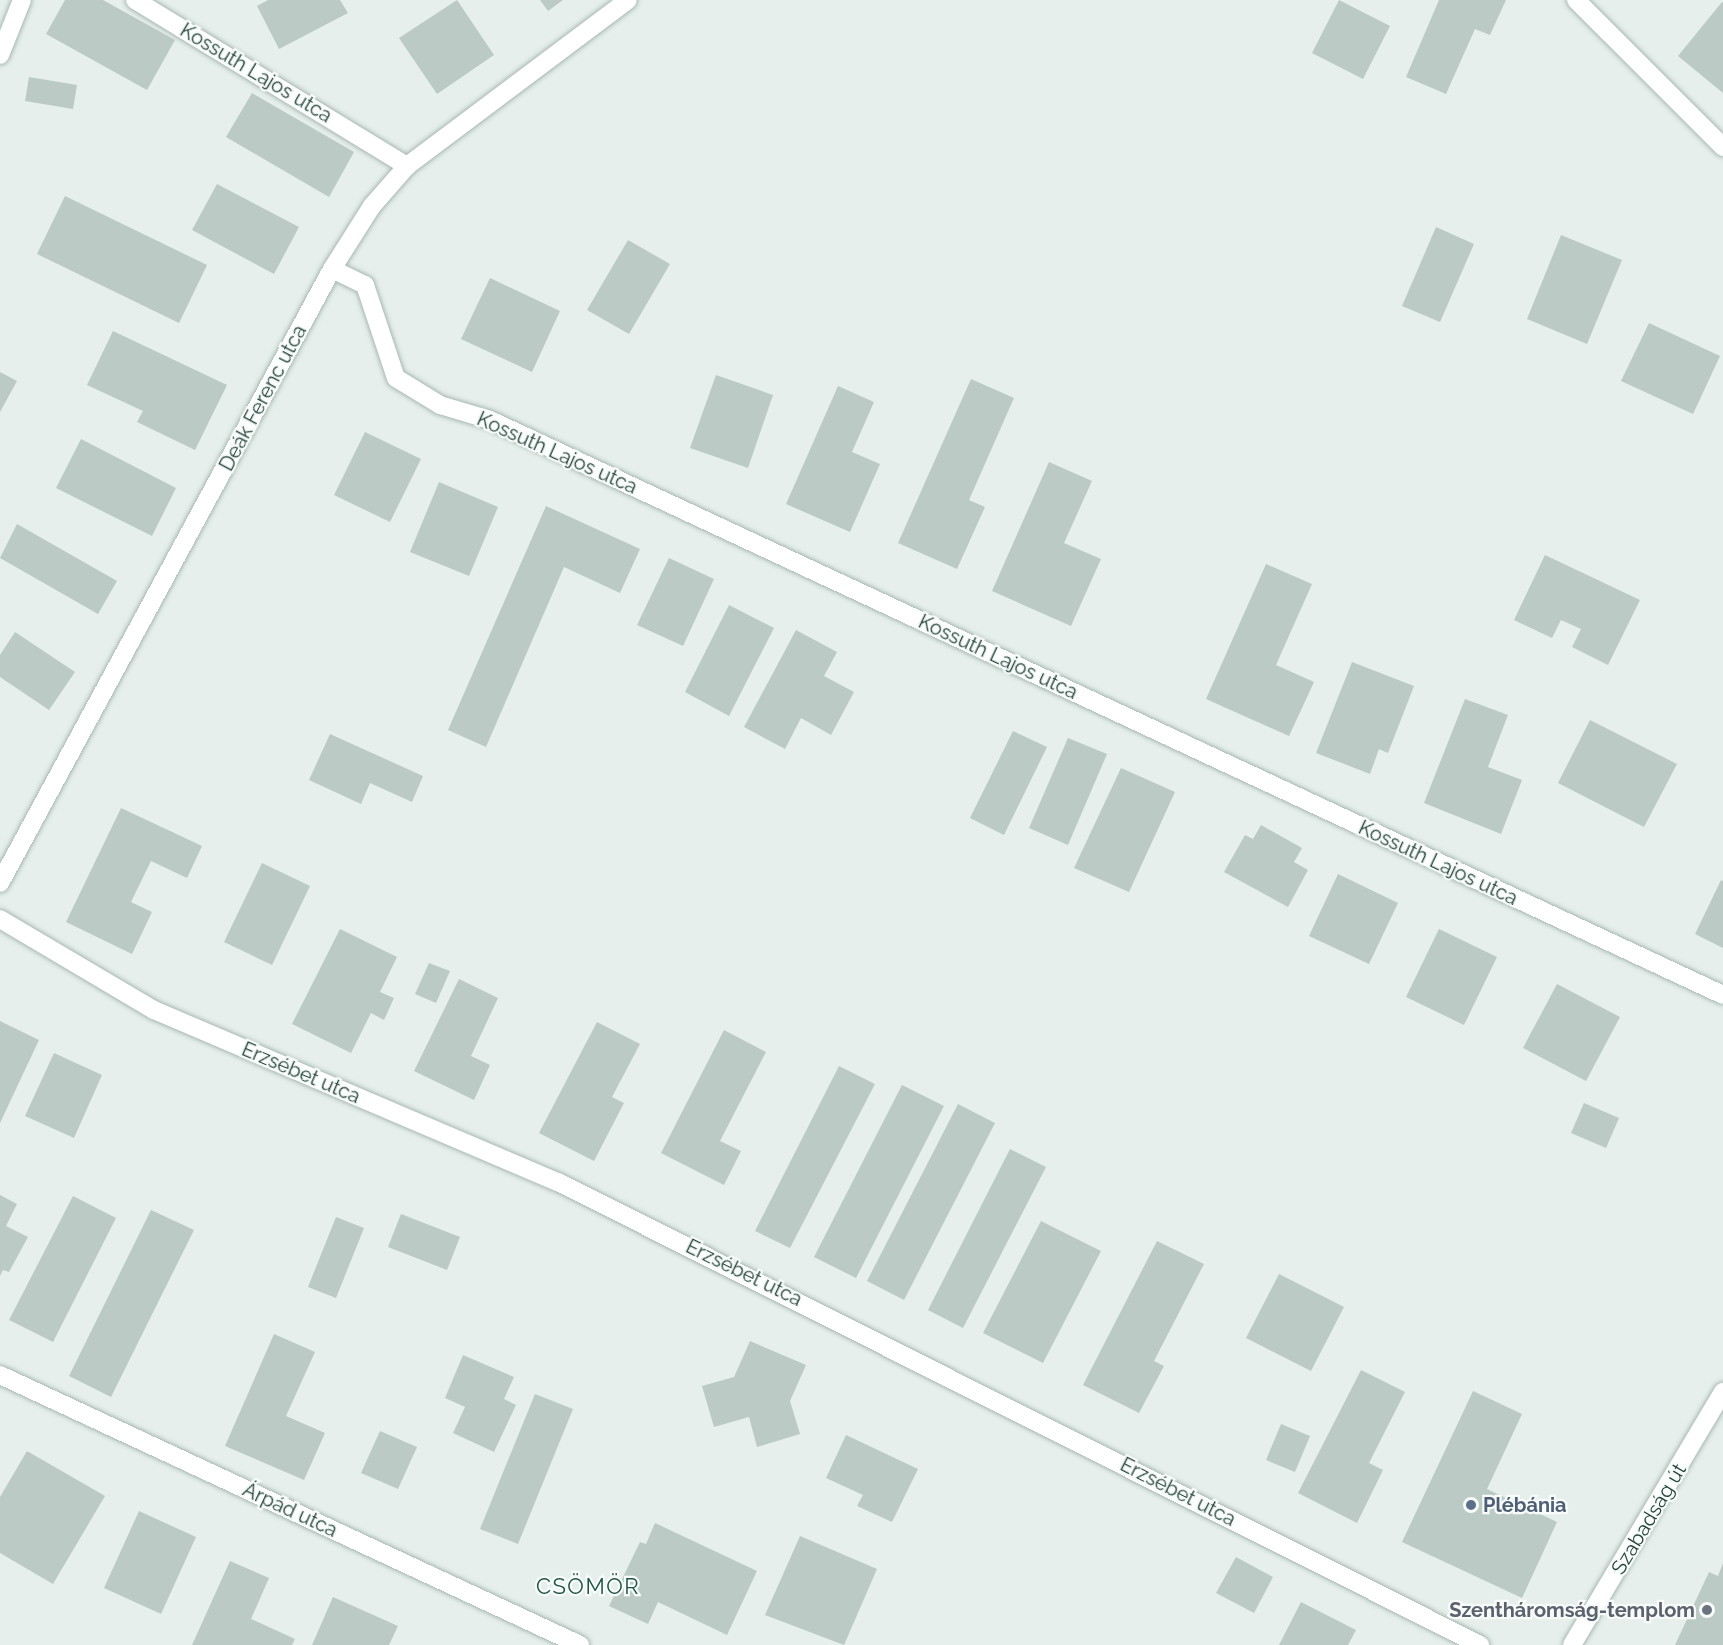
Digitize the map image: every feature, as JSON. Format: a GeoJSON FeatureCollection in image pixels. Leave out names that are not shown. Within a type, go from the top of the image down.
{"type":"FeatureCollection","features":[{"type":"Feature","properties":{"kind":"street"},"geometry":{"type":"LineString","coordinates":[[0,55],[22,0]]}},
{"type":"Feature","properties":{"kind":"street","name":"Kossuth Lajos utca"},"geometry":{"type":"LineString","coordinates":[[135,0],[407,166]]}},
{"type":"Feature","properties":{"kind":"street","name":"Deák Ferenc utca"},"geometry":{"type":"LineString","coordinates":[[0,883],[332,269],[372,206],[407,166],[628,0]]}},
{"type":"Feature","properties":{"kind":"street"},"geometry":{"type":"LineString","coordinates":[[1576,0],[1723,147]]}},
{"type":"Feature","properties":{"kind":"street","name":"Kossuth Lajos utca"},"geometry":{"type":"LineString","coordinates":[[332,269],[365,285],[396,378],[440,405],[490,420],[1723,995]]}},
{"type":"Feature","properties":{"kind":"street","name":"Erzsébet utca"},"geometry":{"type":"LineString","coordinates":[[0,920],[154,1010],[558,1182],[1480,1645]]}},
{"type":"Feature","properties":{"kind":"street","name":"Árpád utca"},"geometry":{"type":"LineString","coordinates":[[0,1375],[580,1645]]}},
{"type":"Feature","properties":{"kind":"street","name":"Szabadság út"},"geometry":{"type":"LineString","coordinates":[[1572,1645],[1723,1392]]}},
{"type":"Feature","properties":{"kind":"building"},"geometry":{"type":"Polygon","coordinates":[[[65,0],[103,0],[175,40],[147,90],[46,34],[65,0]]]}},
{"type":"Feature","properties":{"kind":"building"},"geometry":{"type":"Polygon","coordinates":[[[268,0],[340,0],[348,13],[279,49],[257,6],[268,0]]]}},
{"type":"Feature","properties":{"kind":"building"},"geometry":{"type":"Polygon","coordinates":[[[457,0],[494,55],[437,94],[399,38],[457,0]]]}},
{"type":"Feature","properties":{"kind":"building"},"geometry":{"type":"Polygon","coordinates":[[[540,0],[563,0],[548,11],[540,0]]]}},
{"type":"Feature","properties":{"kind":"building"},"geometry":{"type":"Polygon","coordinates":[[[1339,0],[1390,26],[1363,79],[1312,53],[1339,0]]]}},
{"type":"Feature","properties":{"kind":"building"},"geometry":{"type":"Polygon","coordinates":[[[1439,0],[1506,0],[1490,35],[1475,29],[1446,94],[1406,77],[1439,0]]]}},
{"type":"Feature","properties":{"kind":"building"},"geometry":{"type":"Polygon","coordinates":[[[1723,3],[1723,93],[1678,56],[1723,3]]]}},
{"type":"Feature","properties":{"kind":"building"},"geometry":{"type":"Polygon","coordinates":[[[29,77],[77,85],[73,109],[25,101],[29,77]]]}},
{"type":"Feature","properties":{"kind":"building"},"geometry":{"type":"Polygon","coordinates":[[[252,93],[354,152],[329,197],[226,137],[252,93]]]}},
{"type":"Feature","properties":{"kind":"building"},"geometry":{"type":"Polygon","coordinates":[[[217,184],[299,227],[274,274],[192,230],[217,184]]]}},
{"type":"Feature","properties":{"kind":"building"},"geometry":{"type":"Polygon","coordinates":[[[65,196],[207,265],[179,323],[37,254],[65,196]]]}},
{"type":"Feature","properties":{"kind":"building"},"geometry":{"type":"Polygon","coordinates":[[[1436,227],[1474,244],[1440,322],[1402,306],[1436,227]]]}},
{"type":"Feature","properties":{"kind":"building"},"geometry":{"type":"Polygon","coordinates":[[[1561,235],[1622,260],[1587,344],[1527,319],[1561,235]]]}},
{"type":"Feature","properties":{"kind":"building"},"geometry":{"type":"Polygon","coordinates":[[[628,240],[670,264],[629,334],[587,310],[628,240]]]}},
{"type":"Feature","properties":{"kind":"building"},"geometry":{"type":"Polygon","coordinates":[[[490,278],[560,311],[532,372],[461,339],[490,278]]]}},
{"type":"Feature","properties":{"kind":"building"},"geometry":{"type":"Polygon","coordinates":[[[1649,323],[1720,356],[1693,414],[1621,381],[1649,323]]]}},
{"type":"Feature","properties":{"kind":"building"},"geometry":{"type":"Polygon","coordinates":[[[113,331],[227,385],[195,450],[137,422],[143,411],[87,385],[113,331]]]}},
{"type":"Feature","properties":{"kind":"building"},"geometry":{"type":"Polygon","coordinates":[[[0,372],[17,381],[0,412],[0,372]]]}},
{"type":"Feature","properties":{"kind":"building"},"geometry":{"type":"Polygon","coordinates":[[[716,375],[773,395],[748,468],[690,448],[716,375]]]}},
{"type":"Feature","properties":{"kind":"building"},"geometry":{"type":"Polygon","coordinates":[[[971,379],[1014,398],[969,500],[985,507],[957,569],[898,543],[971,379]]]}},
{"type":"Feature","properties":{"kind":"building"},"geometry":{"type":"Polygon","coordinates":[[[838,386],[874,402],[852,452],[880,464],[850,532],[786,504],[838,386]]]}},
{"type":"Feature","properties":{"kind":"building"},"geometry":{"type":"Polygon","coordinates":[[[365,432],[421,459],[390,522],[334,495],[365,432]]]}},
{"type":"Feature","properties":{"kind":"building"},"geometry":{"type":"Polygon","coordinates":[[[81,439],[176,488],[152,536],[56,488],[81,439]]]}},
{"type":"Feature","properties":{"kind":"building"},"geometry":{"type":"Polygon","coordinates":[[[1049,462],[1092,481],[1064,543],[1101,559],[1071,626],[992,591],[1049,462]]]}},
{"type":"Feature","properties":{"kind":"building"},"geometry":{"type":"Polygon","coordinates":[[[439,482],[498,507],[469,576],[410,552],[439,482]]]}},
{"type":"Feature","properties":{"kind":"building"},"geometry":{"type":"Polygon","coordinates":[[[546,506],[640,549],[620,593],[564,567],[486,747],[448,730],[546,506]]]}},
{"type":"Feature","properties":{"kind":"building"},"geometry":{"type":"Polygon","coordinates":[[[17,524],[117,581],[98,614],[0,558],[17,524]]]}},
{"type":"Feature","properties":{"kind":"building"},"geometry":{"type":"Polygon","coordinates":[[[1545,555],[1640,600],[1608,665],[1572,647],[1581,629],[1561,620],[1552,638],[1514,620],[1545,555]]]}},
{"type":"Feature","properties":{"kind":"building"},"geometry":{"type":"Polygon","coordinates":[[[669,558],[714,579],[683,646],[637,625],[669,558]]]}},
{"type":"Feature","properties":{"kind":"building"},"geometry":{"type":"Polygon","coordinates":[[[1266,564],[1312,584],[1276,665],[1314,682],[1289,736],[1206,699],[1266,564]]]}},
{"type":"Feature","properties":{"kind":"building"},"geometry":{"type":"Polygon","coordinates":[[[729,605],[774,628],[729,716],[685,692],[729,605]]]}},
{"type":"Feature","properties":{"kind":"building"},"geometry":{"type":"Polygon","coordinates":[[[796,630],[837,652],[824,676],[854,692],[831,735],[801,718],[785,749],[744,727],[796,630]]]}},
{"type":"Feature","properties":{"kind":"building"},"geometry":{"type":"Polygon","coordinates":[[[15,632],[75,672],[49,710],[0,677],[0,655],[15,632]]]}},
{"type":"Feature","properties":{"kind":"building"},"geometry":{"type":"Polygon","coordinates":[[[1352,662],[1414,686],[1388,753],[1379,749],[1370,774],[1316,753],[1352,662]]]}},
{"type":"Feature","properties":{"kind":"building"},"geometry":{"type":"Polygon","coordinates":[[[1465,699],[1508,715],[1488,767],[1522,780],[1501,834],[1424,803],[1465,699]]]}},
{"type":"Feature","properties":{"kind":"building"},"geometry":{"type":"Polygon","coordinates":[[[1590,720],[1677,764],[1644,827],[1558,783],[1590,720]]]}},
{"type":"Feature","properties":{"kind":"building"},"geometry":{"type":"Polygon","coordinates":[[[1013,731],[1047,747],[1004,835],[970,818],[1013,731]]]}},
{"type":"Feature","properties":{"kind":"building"},"geometry":{"type":"Polygon","coordinates":[[[330,734],[423,776],[412,802],[370,783],[361,804],[309,780],[330,734]]]}},
{"type":"Feature","properties":{"kind":"building"},"geometry":{"type":"Polygon","coordinates":[[[1068,738],[1107,754],[1068,845],[1029,828],[1068,738]]]}},
{"type":"Feature","properties":{"kind":"building"},"geometry":{"type":"Polygon","coordinates":[[[1121,768],[1175,792],[1129,892],[1074,868],[1121,768]]]}},
{"type":"Feature","properties":{"kind":"building"},"geometry":{"type":"Polygon","coordinates":[[[121,808],[202,846],[187,878],[151,861],[131,902],[152,912],[132,954],[66,922],[121,808]]]}},
{"type":"Feature","properties":{"kind":"building"},"geometry":{"type":"Polygon","coordinates":[[[1261,825],[1302,848],[1294,862],[1308,870],[1288,907],[1224,872],[1245,835],[1253,839],[1261,825]]]}},
{"type":"Feature","properties":{"kind":"building"},"geometry":{"type":"Polygon","coordinates":[[[262,863],[310,886],[272,965],[224,942],[262,863]]]}},
{"type":"Feature","properties":{"kind":"building"},"geometry":{"type":"Polygon","coordinates":[[[1338,874],[1398,903],[1369,964],[1309,936],[1338,874]]]}},
{"type":"Feature","properties":{"kind":"building"},"geometry":{"type":"Polygon","coordinates":[[[1721,880],[1723,881],[1723,948],[1695,934],[1721,880]]]}},
{"type":"Feature","properties":{"kind":"building"},"geometry":{"type":"Polygon","coordinates":[[[340,929],[397,957],[380,992],[394,998],[384,1020],[371,1013],[351,1053],[292,1024],[340,929]]]}},
{"type":"Feature","properties":{"kind":"building"},"geometry":{"type":"Polygon","coordinates":[[[1439,929],[1497,957],[1464,1025],[1406,997],[1439,929]]]}},
{"type":"Feature","properties":{"kind":"building"},"geometry":{"type":"Polygon","coordinates":[[[429,963],[450,971],[436,1003],[415,994],[429,963]]]}},
{"type":"Feature","properties":{"kind":"building"},"geometry":{"type":"Polygon","coordinates":[[[459,979],[498,998],[471,1056],[490,1065],[474,1100],[414,1071],[459,979]]]}},
{"type":"Feature","properties":{"kind":"building"},"geometry":{"type":"Polygon","coordinates":[[[1557,984],[1620,1017],[1586,1081],[1523,1048],[1557,984]]]}},
{"type":"Feature","properties":{"kind":"building"},"geometry":{"type":"Polygon","coordinates":[[[0,1021],[39,1040],[0,1123],[0,1021]]]}},
{"type":"Feature","properties":{"kind":"building"},"geometry":{"type":"Polygon","coordinates":[[[597,1022],[640,1044],[612,1097],[624,1103],[594,1161],[539,1133],[597,1022]]]}},
{"type":"Feature","properties":{"kind":"building"},"geometry":{"type":"Polygon","coordinates":[[[724,1030],[766,1052],[720,1141],[741,1151],[724,1185],[661,1153],[724,1030]]]}},
{"type":"Feature","properties":{"kind":"building"},"geometry":{"type":"Polygon","coordinates":[[[54,1053],[102,1075],[74,1138],[25,1116],[54,1053]]]}},
{"type":"Feature","properties":{"kind":"building"},"geometry":{"type":"Polygon","coordinates":[[[839,1066],[875,1084],[790,1248],[755,1231],[839,1066]]]}},
{"type":"Feature","properties":{"kind":"building"},"geometry":{"type":"Polygon","coordinates":[[[902,1085],[944,1106],[856,1278],[814,1257],[902,1085]]]}},
{"type":"Feature","properties":{"kind":"building"},"geometry":{"type":"Polygon","coordinates":[[[1584,1103],[1619,1118],[1606,1148],[1571,1133],[1584,1103]]]}},
{"type":"Feature","properties":{"kind":"building"},"geometry":{"type":"Polygon","coordinates":[[[958,1104],[995,1123],[904,1300],[867,1281],[958,1104]]]}},
{"type":"Feature","properties":{"kind":"building"},"geometry":{"type":"Polygon","coordinates":[[[1010,1149],[1046,1167],[963,1328],[928,1310],[1010,1149]]]}},
{"type":"Feature","properties":{"kind":"building"},"geometry":{"type":"Polygon","coordinates":[[[0,1195],[17,1204],[6,1226],[28,1237],[9,1272],[3,1270],[0,1276],[0,1195]]]}},
{"type":"Feature","properties":{"kind":"building"},"geometry":{"type":"Polygon","coordinates":[[[73,1196],[116,1218],[53,1342],[9,1320],[73,1196]]]}},
{"type":"Feature","properties":{"kind":"building"},"geometry":{"type":"Polygon","coordinates":[[[151,1210],[194,1230],[111,1397],[69,1376],[151,1210]]]}},
{"type":"Feature","properties":{"kind":"building"},"geometry":{"type":"Polygon","coordinates":[[[401,1214],[460,1237],[447,1270],[388,1247],[401,1214]]]}},
{"type":"Feature","properties":{"kind":"building"},"geometry":{"type":"Polygon","coordinates":[[[336,1217],[364,1228],[336,1298],[308,1287],[336,1217]]]}},
{"type":"Feature","properties":{"kind":"building"},"geometry":{"type":"Polygon","coordinates":[[[1041,1221],[1101,1251],[1043,1363],[983,1333],[1041,1221]]]}},
{"type":"Feature","properties":{"kind":"building"},"geometry":{"type":"Polygon","coordinates":[[[1157,1241],[1204,1264],[1154,1361],[1164,1366],[1139,1413],[1083,1385],[1157,1241]]]}},
{"type":"Feature","properties":{"kind":"building"},"geometry":{"type":"Polygon","coordinates":[[[1279,1274],[1344,1307],[1311,1371],[1246,1338],[1279,1274]]]}},
{"type":"Feature","properties":{"kind":"building"},"geometry":{"type":"Polygon","coordinates":[[[274,1334],[315,1352],[286,1416],[325,1433],[304,1480],[225,1446],[274,1334]]]}},
{"type":"Feature","properties":{"kind":"building"},"geometry":{"type":"Polygon","coordinates":[[[750,1341],[806,1365],[790,1401],[800,1434],[757,1447],[749,1417],[714,1427],[702,1386],[734,1377],[750,1341]]]}},
{"type":"Feature","properties":{"kind":"building"},"geometry":{"type":"Polygon","coordinates":[[[463,1355],[514,1377],[504,1399],[516,1405],[494,1452],[453,1433],[465,1407],[445,1398],[463,1355]]]}},
{"type":"Feature","properties":{"kind":"building"},"geometry":{"type":"Polygon","coordinates":[[[1361,1370],[1405,1392],[1369,1463],[1383,1470],[1357,1523],[1298,1493],[1361,1370]]]}},
{"type":"Feature","properties":{"kind":"building","name":"Plébánia"},"geometry":{"type":"Polygon","coordinates":[[[1473,1391],[1522,1414],[1487,1489],[1557,1522],[1522,1598],[1402,1542],[1473,1391]]]}},
{"type":"Feature","properties":{"kind":"building"},"geometry":{"type":"Polygon","coordinates":[[[535,1394],[573,1409],[518,1544],[480,1529],[535,1394]]]}},
{"type":"Feature","properties":{"kind":"building"},"geometry":{"type":"Polygon","coordinates":[[[1281,1424],[1310,1436],[1295,1472],[1266,1460],[1281,1424]]]}},
{"type":"Feature","properties":{"kind":"building"},"geometry":{"type":"Polygon","coordinates":[[[380,1431],[417,1447],[398,1489],[361,1473],[380,1431]]]}},
{"type":"Feature","properties":{"kind":"building"},"geometry":{"type":"Polygon","coordinates":[[[846,1435],[918,1469],[892,1522],[857,1506],[863,1495],[826,1478],[846,1435]]]}},
{"type":"Feature","properties":{"kind":"building"},"geometry":{"type":"Polygon","coordinates":[[[27,1451],[105,1496],[53,1584],[0,1553],[0,1497],[27,1451]]]}},
{"type":"Feature","properties":{"kind":"building"},"geometry":{"type":"Polygon","coordinates":[[[139,1511],[196,1537],[161,1614],[104,1588],[139,1511]]]}},
{"type":"Feature","properties":{"kind":"building"},"geometry":{"type":"Polygon","coordinates":[[[655,1523],[757,1571],[727,1635],[658,1602],[648,1624],[609,1606],[640,1542],[646,1544],[655,1523]]]}},
{"type":"Feature","properties":{"kind":"building"},"geometry":{"type":"Polygon","coordinates":[[[800,1536],[877,1569],[844,1645],[765,1615],[800,1536]]]}},
{"type":"Feature","properties":{"kind":"building"},"geometry":{"type":"Polygon","coordinates":[[[1236,1557],[1273,1577],[1254,1613],[1216,1593],[1236,1557]]]}},
{"type":"Feature","properties":{"kind":"building"},"geometry":{"type":"Polygon","coordinates":[[[230,1561],[269,1578],[251,1619],[295,1639],[292,1645],[192,1645],[230,1561]]]}},
{"type":"Feature","properties":{"kind":"building","name":"Szentháromság-templom"},"geometry":{"type":"Polygon","coordinates":[[[1723,1563],[1723,1645],[1675,1645],[1709,1572],[1718,1576],[1723,1563]]]}},
{"type":"Feature","properties":{"kind":"building"},"geometry":{"type":"Polygon","coordinates":[[[333,1597],[398,1626],[389,1645],[312,1645],[333,1597]]]}},
{"type":"Feature","properties":{"kind":"building"},"geometry":{"type":"Polygon","coordinates":[[[1301,1602],[1356,1630],[1348,1645],[1279,1645],[1301,1602]]]}},
{"type":"Feature","properties":{"kind":"place","name":"Plébánia"},"geometry":{"type":"Point","coordinates":[1471,1505]}},
{"type":"Feature","properties":{"kind":"place","name":"Szentháromság-templom"},"geometry":{"type":"Point","coordinates":[1707,1610]}},
{"type":"Feature","properties":{"kind":"district","name":"CSÖMÖR"},"geometry":{"type":"Point","coordinates":[588,1587]}}]}
